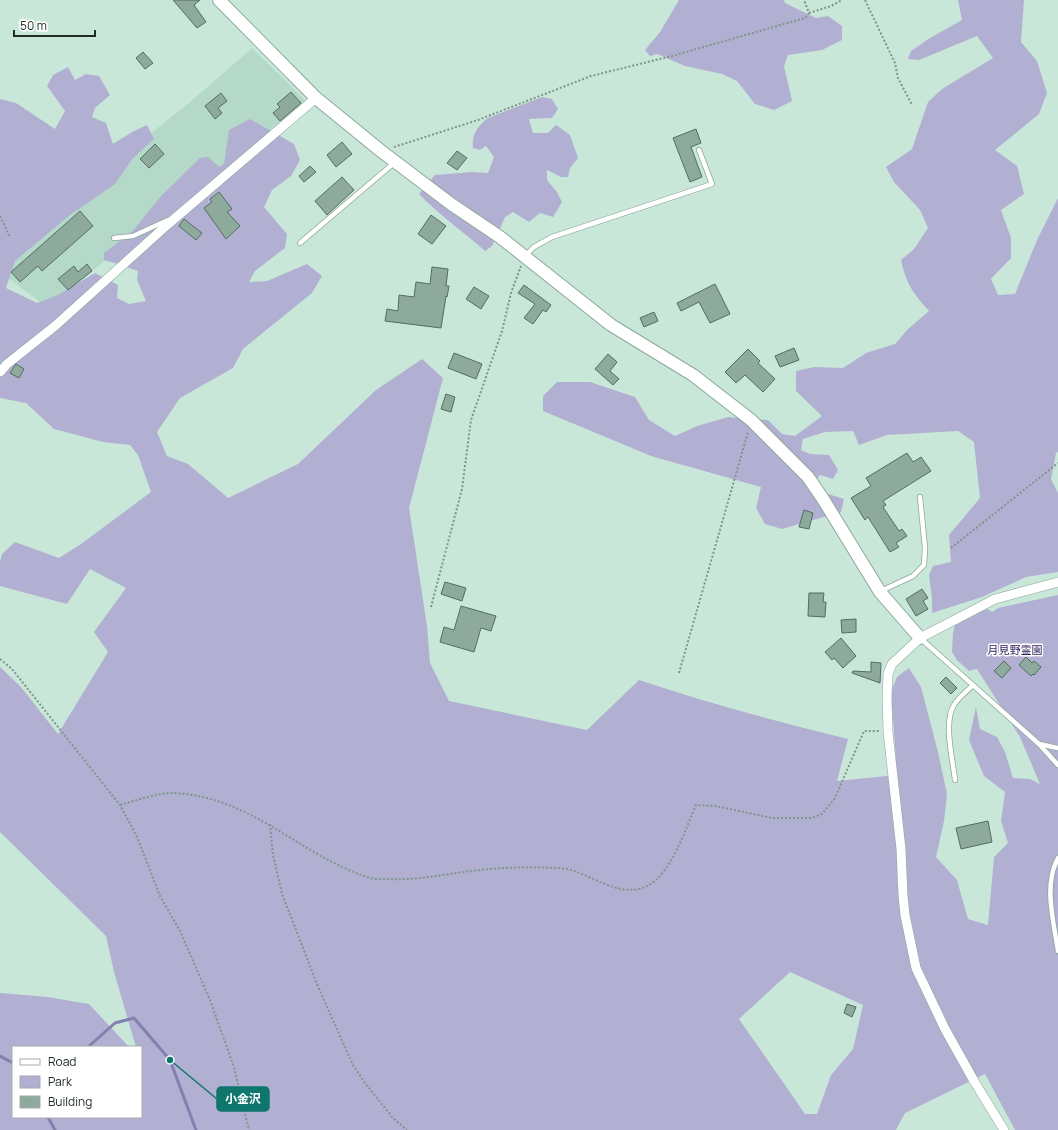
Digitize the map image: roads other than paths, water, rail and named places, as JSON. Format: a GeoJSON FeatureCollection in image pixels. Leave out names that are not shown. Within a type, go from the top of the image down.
{"type":"FeatureCollection","features":[{"type":"Feature","properties":{"kind":"street"},"geometry":{"type":"LineString","coordinates":[[219,0],[316,98],[381,151],[451,204],[500,237],[611,325],[693,376],[751,420],[808,476],[880,592],[920,638]]}},
{"type":"Feature","properties":{"kind":"street"},"geometry":{"type":"LineString","coordinates":[[0,372],[7,364],[55,326],[179,215],[316,98]]}},
{"type":"Feature","properties":{"kind":"street"},"geometry":{"type":"LineString","coordinates":[[1004,1130],[974,1081],[949,1035],[916,968],[905,909],[901,850],[888,732],[888,674],[892,664],[920,638],[995,599],[1058,582]]}},
{"type":"Feature","properties":{"kind":"lane"},"geometry":{"type":"LineString","coordinates":[[525,256],[534,247],[552,237],[712,184],[699,150]]}},
{"type":"Feature","properties":{"kind":"lane"},"geometry":{"type":"LineString","coordinates":[[300,243],[396,162]]}},
{"type":"Feature","properties":{"kind":"lane"},"geometry":{"type":"LineString","coordinates":[[114,238],[133,236],[179,215]]}},
{"type":"Feature","properties":{"kind":"lane"},"geometry":{"type":"LineString","coordinates":[[880,592],[913,576],[924,565],[925,548],[920,497]]}},
{"type":"Feature","properties":{"kind":"lane"},"geometry":{"type":"LineString","coordinates":[[920,638],[1039,744],[1058,765]]}},
{"type":"Feature","properties":{"kind":"lane"},"geometry":{"type":"LineString","coordinates":[[955,780],[949,720],[953,706],[973,685]]}},
{"type":"Feature","properties":{"kind":"lane"},"geometry":{"type":"LineString","coordinates":[[1039,744],[1058,748]]}},
{"type":"Feature","properties":{"kind":"lane"},"geometry":{"type":"LineString","coordinates":[[1058,858],[1055,864],[1050,888],[1058,951]]}},
{"type":"Feature","properties":{"kind":"waterway"},"geometry":{"type":"LineString","coordinates":[[89,1046],[115,1023],[134,1018],[170,1060],[196,1130]]}},
{"type":"Feature","properties":{"kind":"waterway"},"geometry":{"type":"LineString","coordinates":[[0,1056],[12,1062]]}},
{"type":"Feature","properties":{"kind":"waterway"},"geometry":{"type":"LineString","coordinates":[[49,1118],[55,1130]]}},
{"type":"Feature","properties":{"kind":"place","name":"小金沢"},"geometry":{"type":"Point","coordinates":[170,1060]}},
{"type":"Feature","properties":{"kind":"park label","name":"月見野霊園"},"geometry":{"type":"Point","coordinates":[1015,649]}}]}
